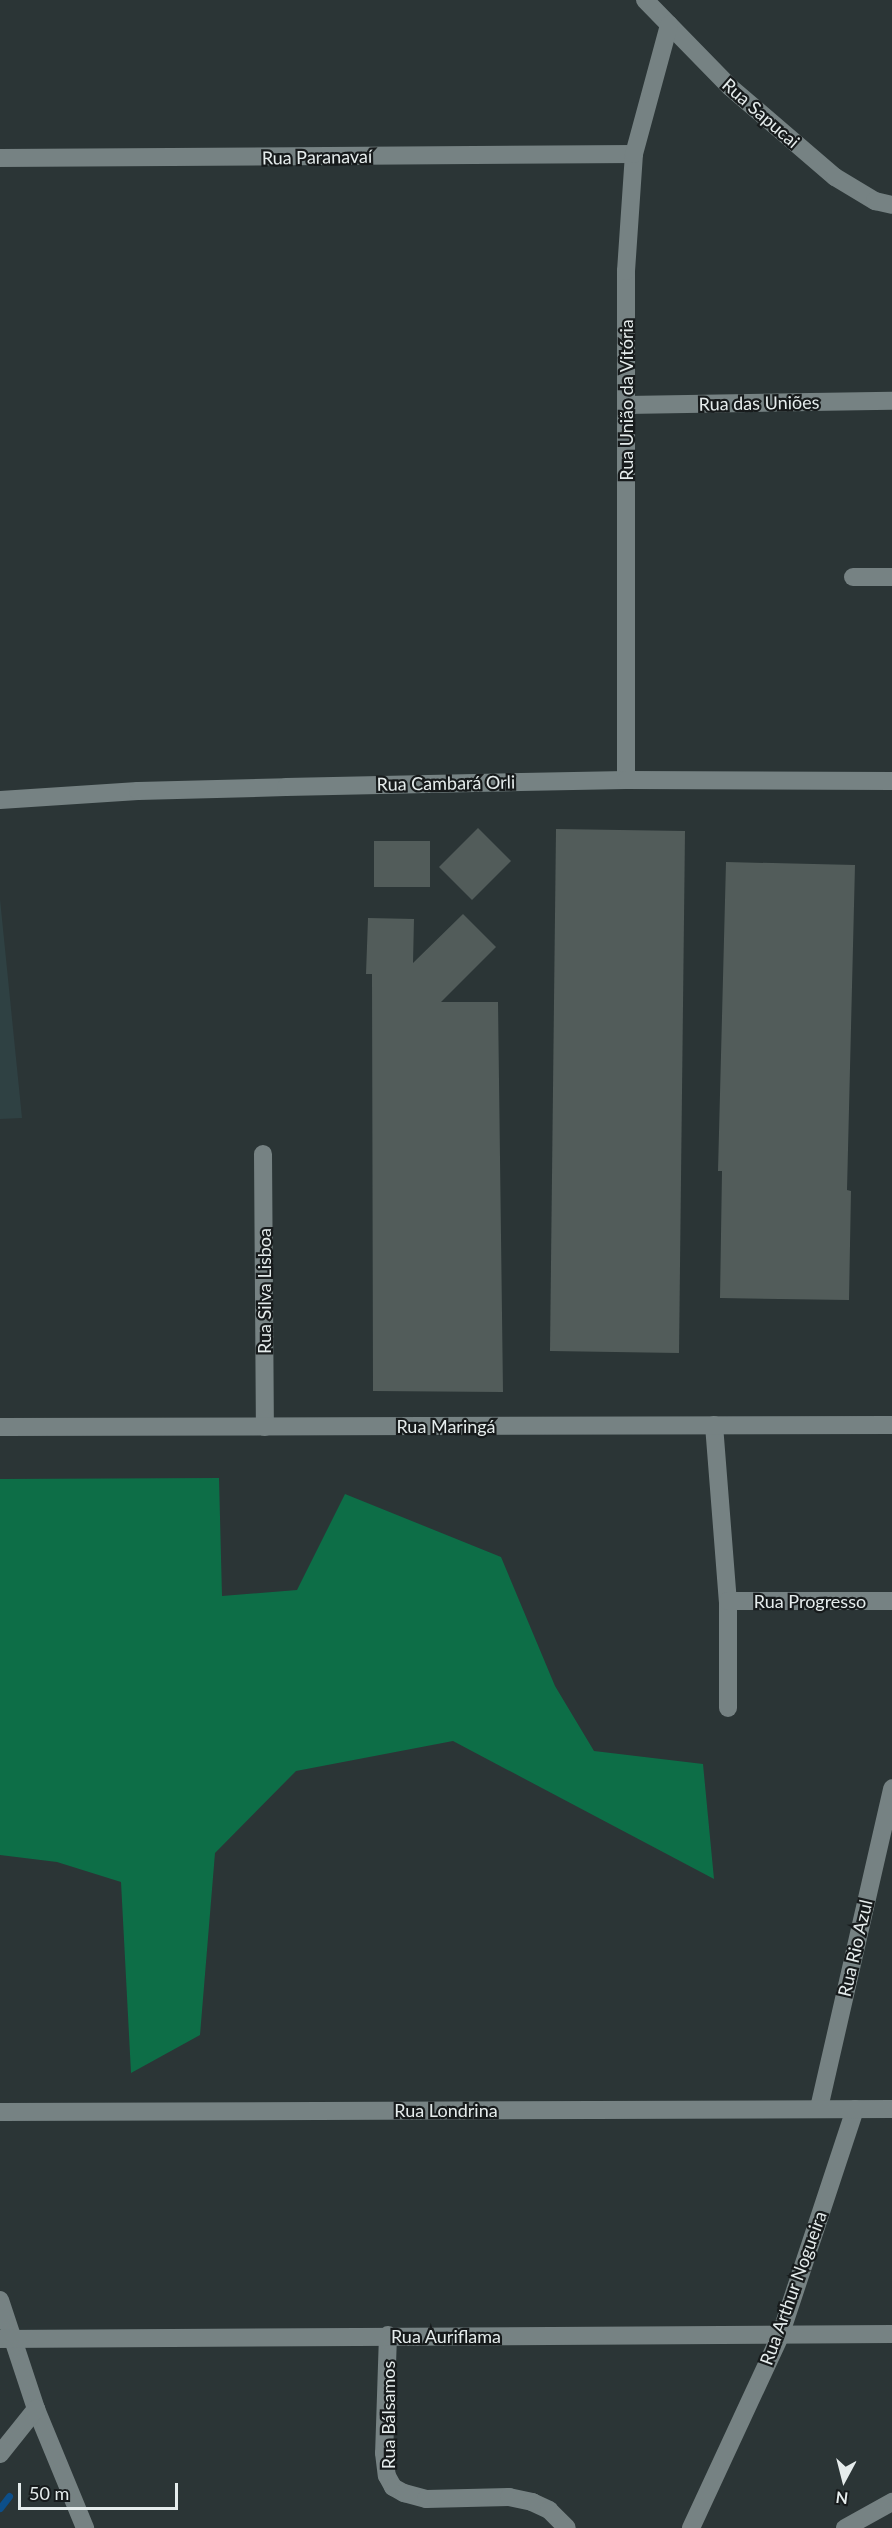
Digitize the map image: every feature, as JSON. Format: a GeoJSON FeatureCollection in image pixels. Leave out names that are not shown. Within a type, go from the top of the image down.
{"type":"FeatureCollection","features":[{"type":"Feature","properties":{"kind":"street","name":"Rua Sapucai"},"geometry":{"type":"LineString","coordinates":[[645,0],[730,87],[835,177],[875,201],[892,205]]}},
{"type":"Feature","properties":{"kind":"street","name":"Rua União da Vitória"},"geometry":{"type":"LineString","coordinates":[[626,780],[626,271],[634,154],[669,25]]}},
{"type":"Feature","properties":{"kind":"street","name":"Rua Paranavaí"},"geometry":{"type":"LineString","coordinates":[[0,158],[634,154]]}},
{"type":"Feature","properties":{"kind":"street","name":"Rua das Uniões"},"geometry":{"type":"LineString","coordinates":[[626,405],[892,401]]}},
{"type":"Feature","properties":{"kind":"street"},"geometry":{"type":"LineString","coordinates":[[853,577],[892,577]]}},
{"type":"Feature","properties":{"kind":"street","name":"Rua Cambará Orli"},"geometry":{"type":"LineString","coordinates":[[0,800],[138,791],[626,780],[892,781]]}},
{"type":"Feature","properties":{"kind":"street","name":"Rua Silva Lisboa"},"geometry":{"type":"LineString","coordinates":[[263,1154],[265,1427]]}},
{"type":"Feature","properties":{"kind":"street"},"geometry":{"type":"LineString","coordinates":[[714,1425],[728,1600],[728,1708]]}},
{"type":"Feature","properties":{"kind":"street","name":"Rua Maringá"},"geometry":{"type":"LineString","coordinates":[[0,1427],[892,1425]]}},
{"type":"Feature","properties":{"kind":"street","name":"Rua Progresso"},"geometry":{"type":"LineString","coordinates":[[728,1600],[892,1602]]}},
{"type":"Feature","properties":{"kind":"street","name":"Rua Rio Azul"},"geometry":{"type":"LineString","coordinates":[[819,2108],[892,1788]]}},
{"type":"Feature","properties":{"kind":"street","name":"Rua Arthur Nogueira"},"geometry":{"type":"LineString","coordinates":[[691,2528],[780,2336],[855,2109]]}},
{"type":"Feature","properties":{"kind":"street","name":"Rua Londrina"},"geometry":{"type":"LineString","coordinates":[[0,2112],[892,2109]]}},
{"type":"Feature","properties":{"kind":"street"},"geometry":{"type":"LineString","coordinates":[[0,2300],[7,2338],[79,2524]]}},
{"type":"Feature","properties":{"kind":"street","name":"Rua Auriflama"},"geometry":{"type":"LineString","coordinates":[[7,2338],[892,2334]]}},
{"type":"Feature","properties":{"kind":"street","name":"Rua Bálsamos"},"geometry":{"type":"LineString","coordinates":[[388,2336],[384,2453],[387,2476],[393,2487],[404,2493],[426,2499],[509,2497],[532,2502],[549,2510],[567,2528]]}},
{"type":"Feature","properties":{"kind":"street"},"geometry":{"type":"LineString","coordinates":[[0,2454],[36,2409]]}},
{"type":"Feature","properties":{"kind":"street"},"geometry":{"type":"LineString","coordinates":[[845,2528],[892,2502]]}},
{"type":"Feature","properties":{"kind":"shaded area"},"geometry":{"type":"Polygon","coordinates":[[[0,899],[22,1118],[0,1119],[0,899]]]}},
{"type":"Feature","properties":{"kind":"green space"},"geometry":{"type":"Polygon","coordinates":[[[219,1478],[222,1596],[297,1590],[345,1494],[501,1557],[555,1686],[594,1751],[703,1764],[714,1879],[453,1741],[296,1771],[215,1853],[200,2035],[131,2073],[121,1882],[57,1862],[0,1855],[0,1479],[219,1478]]]}},
{"type":"Feature","properties":{"kind":"building"},"geometry":{"type":"Polygon","coordinates":[[[478,828],[511,861],[472,900],[439,867],[478,828]]]}},
{"type":"Feature","properties":{"kind":"building"},"geometry":{"type":"Polygon","coordinates":[[[556,829],[685,831],[679,1353],[550,1351],[556,829]]]}},
{"type":"Feature","properties":{"kind":"building"},"geometry":{"type":"Polygon","coordinates":[[[374,841],[430,841],[430,887],[374,887],[374,841]]]}},
{"type":"Feature","properties":{"kind":"building"},"geometry":{"type":"Polygon","coordinates":[[[726,862],[855,865],[847,1190],[851,1191],[849,1300],[720,1298],[722,1171],[718,1171],[726,862]]]}},
{"type":"Feature","properties":{"kind":"building"},"geometry":{"type":"Polygon","coordinates":[[[463,914],[496,947],[441,1002],[498,1002],[503,1392],[373,1391],[372,974],[366,974],[368,918],[414,919],[413,963],[463,914]]]}},
{"type":"Feature","properties":{"kind":"waterway"},"geometry":{"type":"LineString","coordinates":[[0,2508],[9,2496]]}}]}
